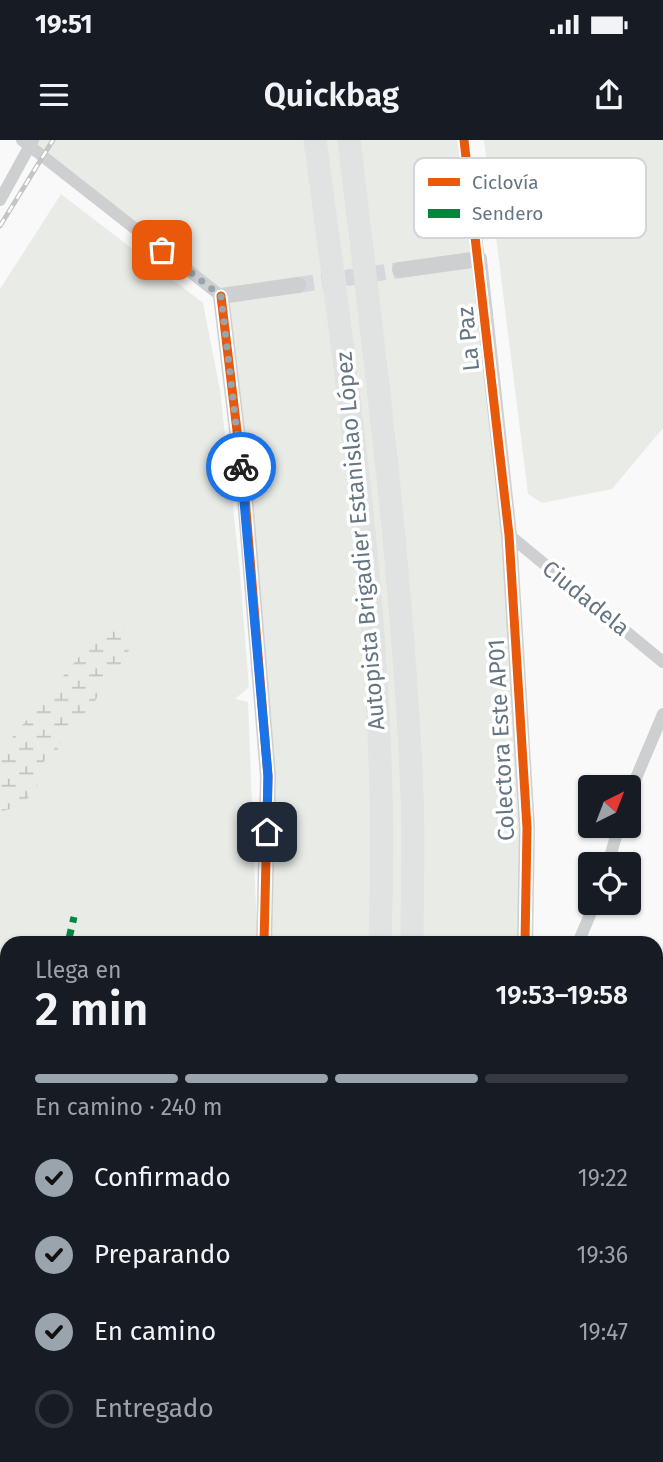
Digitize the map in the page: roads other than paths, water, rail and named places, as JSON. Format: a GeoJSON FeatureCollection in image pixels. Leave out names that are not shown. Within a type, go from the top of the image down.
{"type":"FeatureCollection","features":[{"type":"Feature","properties":{"kind":"highway","name":"Autopista Brigadier Estanislao López"},"geometry":{"type":"LineString","coordinates":[[315,140],[350,403],[372,622],[381,795],[380,936]]}},
{"type":"Feature","properties":{"kind":"highway","name":"Autopista Brigadier Estanislao López"},"geometry":{"type":"LineString","coordinates":[[349,140],[384,431],[401,617],[412,796],[412,936]]}},
{"type":"Feature","properties":{"kind":"street","name":"La Paz"},"geometry":{"type":"LineString","coordinates":[[464,140],[466,158]]}},
{"type":"Feature","properties":{"kind":"street"},"geometry":{"type":"LineString","coordinates":[[0,200],[28,142],[221,296],[245,498],[268,776],[264,936]]}},
{"type":"Feature","properties":{"kind":"street","name":"La Paz"},"geometry":{"type":"LineString","coordinates":[[476,238],[509,535]]}},
{"type":"Feature","properties":{"kind":"street"},"geometry":{"type":"LineString","coordinates":[[400,270],[479,259]]}},
{"type":"Feature","properties":{"kind":"street"},"geometry":{"type":"LineString","coordinates":[[221,296],[298,285]]}},
{"type":"Feature","properties":{"kind":"street","name":"Ciudadela"},"geometry":{"type":"LineString","coordinates":[[509,535],[663,662]]}},
{"type":"Feature","properties":{"kind":"street","name":"Colectora Este AP01"},"geometry":{"type":"LineString","coordinates":[[509,535],[527,828],[525,936]]}},
{"type":"Feature","properties":{"kind":"street"},"geometry":{"type":"LineString","coordinates":[[637,775],[663,714]]}},
{"type":"Feature","properties":{"kind":"street"},"geometry":{"type":"LineString","coordinates":[[581,936],[589,915]]}},
{"type":"Feature","properties":{"kind":"tunnel"},"geometry":{"type":"LineString","coordinates":[[298,285],[400,270]]}},
{"type":"Feature","properties":{"kind":"railway"},"geometry":{"type":"LineString","coordinates":[[0,226],[53,140]]}}]}
